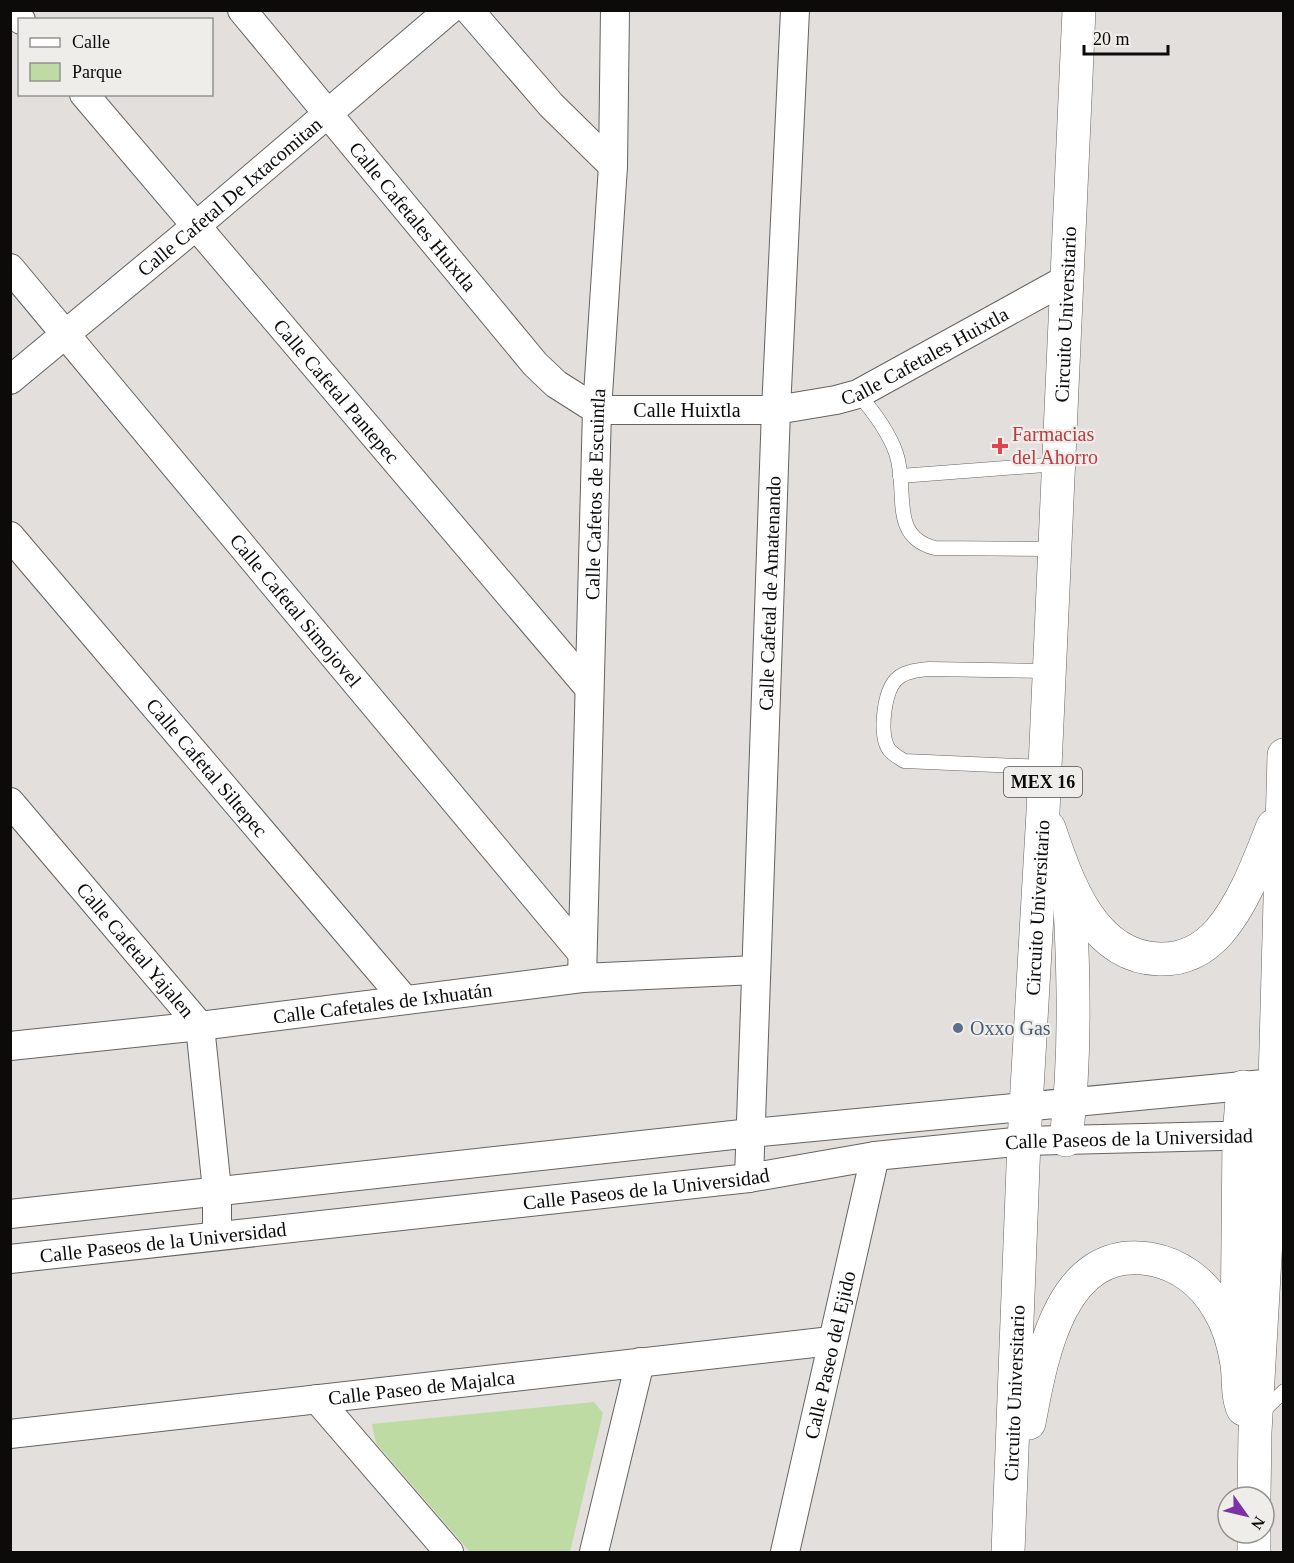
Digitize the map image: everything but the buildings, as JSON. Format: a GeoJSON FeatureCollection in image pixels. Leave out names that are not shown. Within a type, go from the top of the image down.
{"type":"FeatureCollection","features":[{"type":"Feature","properties":{"kind":"highway","name":"Circuito Universitario"},"geometry":{"type":"LineString","coordinates":[[1008,1543],[1024,1142],[1028,1106],[1043,813],[1065,280],[1079,10]]}},
{"type":"Feature","properties":{"kind":"highway"},"geometry":{"type":"LineString","coordinates":[[1254,1485],[1256,1424],[1278,1134],[1283,758]]}},
{"type":"Feature","properties":{"kind":"highway"},"geometry":{"type":"LineString","coordinates":[[1043,813],[1069,886],[1090,920],[1111,942],[1130,954],[1166,960],[1189,955],[1205,945],[1220,930],[1237,904],[1257,864],[1281,808]]}},
{"type":"Feature","properties":{"kind":"highway"},"geometry":{"type":"LineString","coordinates":[[1066,1140],[1070,1102],[1073,958],[1069,886]]}},
{"type":"Feature","properties":{"kind":"highway"},"geometry":{"type":"LineString","coordinates":[[1243,1087],[1239,1136],[1237,1363],[1242,1406],[1256,1424]]}},
{"type":"Feature","properties":{"kind":"highway"},"geometry":{"type":"LineString","coordinates":[[1008,1543],[1043,1354],[1066,1299],[1082,1279],[1099,1266],[1119,1258],[1138,1257],[1164,1261],[1181,1269],[1206,1290],[1219,1308],[1230,1335],[1237,1363]]}},
{"type":"Feature","properties":{"kind":"street","name":"Calle Cafetales Huixtla"},"geometry":{"type":"LineString","coordinates":[[242,10],[535,364],[556,384],[597,410]]}},
{"type":"Feature","properties":{"kind":"street","name":"Calle Cafetal De Ixtacomitan"},"geometry":{"type":"LineString","coordinates":[[10,380],[329,114],[448,10]]}},
{"type":"Feature","properties":{"kind":"street"},"geometry":{"type":"LineString","coordinates":[[469,10],[551,105],[613,166]]}},
{"type":"Feature","properties":{"kind":"street","name":"Calle Cafetos de Escuintla"},"geometry":{"type":"LineString","coordinates":[[582,965],[597,410],[613,166],[615,10]]}},
{"type":"Feature","properties":{"kind":"street","name":"Calle Cafetal de Amatenando"},"geometry":{"type":"LineString","coordinates":[[749,1178],[776,410],[795,10]]}},
{"type":"Feature","properties":{"kind":"street","name":"Calle Cafetal Pantepec"},"geometry":{"type":"LineString","coordinates":[[86,96],[589,688]]}},
{"type":"Feature","properties":{"kind":"street","name":"Calle Cafetal Simojovel"},"geometry":{"type":"LineString","coordinates":[[10,268],[582,965]]}},
{"type":"Feature","properties":{"kind":"street","name":"Calle Cafetales Huixtla"},"geometry":{"type":"LineString","coordinates":[[776,410],[858,394],[1065,280]]}},
{"type":"Feature","properties":{"kind":"street","name":"Calle Huixtla"},"geometry":{"type":"LineString","coordinates":[[597,410],[776,410]]}},
{"type":"Feature","properties":{"kind":"street","name":"Calle Cafetal Siltepec"},"geometry":{"type":"LineString","coordinates":[[10,536],[404,999]]}},
{"type":"Feature","properties":{"kind":"street","name":"Calle Cafetal Yajalen"},"geometry":{"type":"LineString","coordinates":[[10,802],[200,1026],[217,1190],[217,1236]]}},
{"type":"Feature","properties":{"kind":"street","name":"Calle Cafetales de Ixhuatán"},"geometry":{"type":"LineString","coordinates":[[10,1046],[200,1026],[404,999],[582,965],[756,970]]}},
{"type":"Feature","properties":{"kind":"street","name":"Calle Paseos de la Universidad"},"geometry":{"type":"LineString","coordinates":[[10,1214],[217,1190],[411,1172],[751,1133],[1279,1082]]}},
{"type":"Feature","properties":{"kind":"street","name":"Calle Paseos de la Universidad"},"geometry":{"type":"LineString","coordinates":[[10,1259],[749,1178],[875,1156],[1024,1142],[1278,1134]]}},
{"type":"Feature","properties":{"kind":"street","name":"Calle Paseo del Ejido"},"geometry":{"type":"LineString","coordinates":[[785,1552],[831,1341],[875,1156]]}},
{"type":"Feature","properties":{"kind":"street","name":"Calle Paseo de Majalca"},"geometry":{"type":"LineString","coordinates":[[10,1434],[831,1341]]}},
{"type":"Feature","properties":{"kind":"street"},"geometry":{"type":"LineString","coordinates":[[594,1552],[640,1362]]}},
{"type":"Feature","properties":{"kind":"street"},"geometry":{"type":"LineString","coordinates":[[317,1399],[449,1552]]}},
{"type":"Feature","properties":{"kind":"lane"},"geometry":{"type":"LineString","coordinates":[[858,394],[873,411],[893,444],[900,476],[906,527],[918,542],[935,548],[1054,549]]}},
{"type":"Feature","properties":{"kind":"lane"},"geometry":{"type":"LineString","coordinates":[[900,476],[1058,464]]}},
{"type":"Feature","properties":{"kind":"lane"},"geometry":{"type":"LineString","coordinates":[[1044,767],[904,761],[887,747],[886,702],[890,687],[898,676],[912,671],[930,669],[1048,671]]}},
{"type":"Feature","properties":{"kind":"lane"},"geometry":{"type":"LineString","coordinates":[[1256,1424],[1284,1391]]}},
{"type":"Feature","properties":{"kind":"green space"},"geometry":{"type":"Polygon","coordinates":[[[594,1402],[603,1413],[570,1552],[470,1552],[376,1443],[372,1424],[594,1402]]]}},
{"type":"Feature","properties":{"kind":"place","name":"Farmacias del Ahorro"},"geometry":{"type":"Point","coordinates":[1000,446]}},
{"type":"Feature","properties":{"kind":"place","name":"Oxxo Gas"},"geometry":{"type":"Point","coordinates":[958,1028]}}]}
